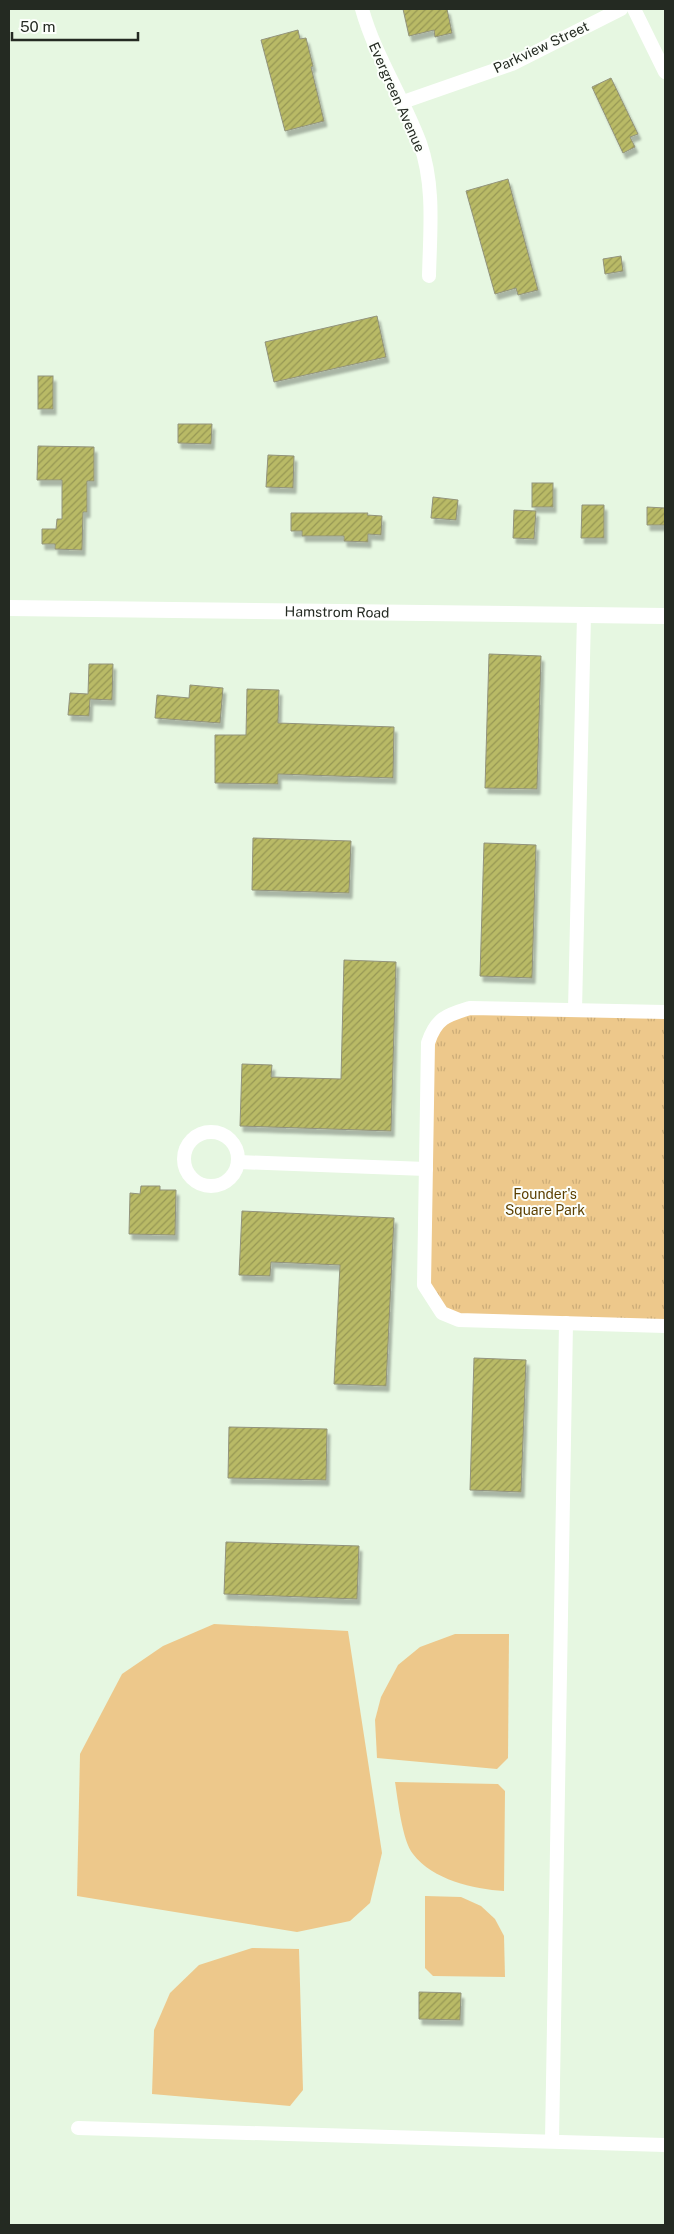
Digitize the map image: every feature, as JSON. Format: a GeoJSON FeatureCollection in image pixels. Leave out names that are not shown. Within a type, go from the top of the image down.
{"type":"FeatureCollection","features":[{"type":"Feature","properties":{"kind":"street","name":"Evergreen Avenue"},"geometry":{"type":"LineString","coordinates":[[362,9],[368,30],[420,143],[431,192],[429,276]]}},
{"type":"Feature","properties":{"kind":"street","name":"Parkview Street"},"geometry":{"type":"LineString","coordinates":[[402,102],[512,64],[621,9]]}},
{"type":"Feature","properties":{"kind":"street"},"geometry":{"type":"LineString","coordinates":[[634,9],[665,72]]}},
{"type":"Feature","properties":{"kind":"street","name":"Hamstrom Road"},"geometry":{"type":"LineString","coordinates":[[9,608],[665,616]]}},
{"type":"Feature","properties":{"kind":"street"},"geometry":{"type":"LineString","coordinates":[[575,1010],[584,616]]}},
{"type":"Feature","properties":{"kind":"street"},"geometry":{"type":"LineString","coordinates":[[665,1012],[470,1008],[447,1015],[432,1028],[428,1043],[424,1285],[442,1313],[459,1320],[665,1326]]}},
{"type":"Feature","properties":{"kind":"street"},"geometry":{"type":"LineString","coordinates":[[239,1162],[426,1169]]}},
{"type":"Feature","properties":{"kind":"street"},"geometry":{"type":"LineString","coordinates":[[552,2141],[566,1323]]}},
{"type":"Feature","properties":{"kind":"street"},"geometry":{"type":"LineString","coordinates":[[78,2128],[665,2144]]}},
{"type":"Feature","properties":{"kind":"green space","name":"Founder's Square Park"},"geometry":{"type":"Polygon","coordinates":[[[665,1012],[665,1326],[459,1320],[431,1297],[428,1043],[447,1015],[665,1012]]]}},
{"type":"Feature","properties":{"kind":"green space"},"geometry":{"type":"Polygon","coordinates":[[[214,1624],[348,1631],[382,1853],[370,1903],[350,1921],[297,1932],[77,1896],[80,1754],[122,1674],[163,1646],[214,1624]]]}},
{"type":"Feature","properties":{"kind":"green space"},"geometry":{"type":"Polygon","coordinates":[[[455,1634],[509,1634],[508,1758],[497,1769],[377,1758],[375,1720],[381,1697],[398,1665],[420,1647],[455,1634]]]}},
{"type":"Feature","properties":{"kind":"green space"},"geometry":{"type":"Polygon","coordinates":[[[395,1782],[498,1784],[505,1791],[504,1891],[454,1882],[442,1877],[421,1863],[409,1848],[406,1839],[395,1782]]]}},
{"type":"Feature","properties":{"kind":"green space"},"geometry":{"type":"Polygon","coordinates":[[[425,1896],[461,1897],[481,1906],[495,1919],[504,1936],[505,1977],[433,1976],[425,1968],[425,1896]]]}},
{"type":"Feature","properties":{"kind":"green space"},"geometry":{"type":"Polygon","coordinates":[[[252,1948],[299,1949],[303,2090],[290,2106],[152,2094],[154,2030],[170,1993],[199,1965],[252,1948]]]}},
{"type":"Feature","properties":{"kind":"building"},"geometry":{"type":"Polygon","coordinates":[[[403,9],[447,9],[452,33],[435,37],[434,30],[409,36],[403,9]]]}},
{"type":"Feature","properties":{"kind":"building"},"geometry":{"type":"Polygon","coordinates":[[[298,30],[300,39],[306,38],[324,121],[285,131],[261,40],[298,30]]]}},
{"type":"Feature","properties":{"kind":"building"},"geometry":{"type":"Polygon","coordinates":[[[611,78],[638,134],[630,137],[635,147],[623,153],[592,87],[611,78]]]}},
{"type":"Feature","properties":{"kind":"building"},"geometry":{"type":"Polygon","coordinates":[[[508,179],[538,290],[518,295],[516,288],[495,294],[466,191],[508,179]]]}},
{"type":"Feature","properties":{"kind":"building"},"geometry":{"type":"Polygon","coordinates":[[[621,256],[623,271],[605,274],[603,259],[621,256]]]}},
{"type":"Feature","properties":{"kind":"building"},"geometry":{"type":"Polygon","coordinates":[[[377,316],[386,357],[274,382],[265,342],[377,316]]]}},
{"type":"Feature","properties":{"kind":"building"},"geometry":{"type":"Polygon","coordinates":[[[38,376],[53,376],[53,409],[38,409],[38,376]]]}},
{"type":"Feature","properties":{"kind":"building"},"geometry":{"type":"Polygon","coordinates":[[[178,424],[212,424],[211,444],[178,443],[178,424]]]}},
{"type":"Feature","properties":{"kind":"building"},"geometry":{"type":"Polygon","coordinates":[[[38,446],[94,447],[94,481],[87,481],[87,512],[83,512],[82,550],[55,549],[55,544],[42,544],[42,529],[56,529],[57,519],[62,519],[62,480],[37,480],[38,446]]]}},
{"type":"Feature","properties":{"kind":"building"},"geometry":{"type":"Polygon","coordinates":[[[268,455],[294,456],[293,488],[266,487],[268,455]]]}},
{"type":"Feature","properties":{"kind":"building"},"geometry":{"type":"Polygon","coordinates":[[[532,483],[553,483],[553,507],[532,507],[532,483]]]}},
{"type":"Feature","properties":{"kind":"building"},"geometry":{"type":"Polygon","coordinates":[[[433,497],[458,500],[456,520],[431,518],[433,497]]]}},
{"type":"Feature","properties":{"kind":"building"},"geometry":{"type":"Polygon","coordinates":[[[582,505],[604,505],[604,538],[581,538],[582,505]]]}},
{"type":"Feature","properties":{"kind":"building"},"geometry":{"type":"Polygon","coordinates":[[[647,507],[665,508],[665,525],[647,525],[647,507]]]}},
{"type":"Feature","properties":{"kind":"building"},"geometry":{"type":"Polygon","coordinates":[[[514,510],[536,511],[534,539],[513,538],[514,510]]]}},
{"type":"Feature","properties":{"kind":"building"},"geometry":{"type":"Polygon","coordinates":[[[291,513],[368,513],[367,515],[382,516],[381,535],[368,534],[368,542],[344,541],[344,536],[302,536],[302,531],[291,531],[291,513]]]}},
{"type":"Feature","properties":{"kind":"building"},"geometry":{"type":"Polygon","coordinates":[[[489,654],[541,656],[537,789],[485,788],[489,654]]]}},
{"type":"Feature","properties":{"kind":"building"},"geometry":{"type":"Polygon","coordinates":[[[89,664],[113,664],[112,700],[90,699],[89,716],[68,715],[70,693],[88,694],[89,664]]]}},
{"type":"Feature","properties":{"kind":"building"},"geometry":{"type":"Polygon","coordinates":[[[190,685],[223,688],[220,723],[155,718],[157,695],[189,698],[190,685]]]}},
{"type":"Feature","properties":{"kind":"building"},"geometry":{"type":"Polygon","coordinates":[[[247,689],[279,690],[278,723],[394,727],[393,778],[278,774],[278,784],[215,783],[215,735],[246,735],[247,689]]]}},
{"type":"Feature","properties":{"kind":"building"},"geometry":{"type":"Polygon","coordinates":[[[253,838],[351,841],[349,893],[252,890],[253,838]]]}},
{"type":"Feature","properties":{"kind":"building"},"geometry":{"type":"Polygon","coordinates":[[[484,843],[536,845],[532,978],[480,976],[484,843]]]}},
{"type":"Feature","properties":{"kind":"building"},"geometry":{"type":"Polygon","coordinates":[[[344,960],[396,962],[391,1131],[240,1126],[242,1064],[272,1065],[271,1077],[341,1079],[344,960]]]}},
{"type":"Feature","properties":{"kind":"building"},"geometry":{"type":"Polygon","coordinates":[[[141,1186],[160,1186],[160,1190],[176,1190],[175,1235],[129,1234],[130,1193],[140,1194],[141,1186]]]}},
{"type":"Feature","properties":{"kind":"building"},"geometry":{"type":"Polygon","coordinates":[[[242,1211],[394,1218],[386,1386],[334,1384],[340,1265],[271,1262],[270,1276],[239,1275],[242,1211]]]}},
{"type":"Feature","properties":{"kind":"building"},"geometry":{"type":"Polygon","coordinates":[[[474,1358],[526,1360],[521,1492],[470,1490],[474,1358]]]}},
{"type":"Feature","properties":{"kind":"building"},"geometry":{"type":"Polygon","coordinates":[[[229,1427],[327,1429],[326,1480],[228,1478],[229,1427]]]}},
{"type":"Feature","properties":{"kind":"building"},"geometry":{"type":"Polygon","coordinates":[[[226,1542],[359,1546],[357,1599],[224,1594],[226,1542]]]}},
{"type":"Feature","properties":{"kind":"building"},"geometry":{"type":"Polygon","coordinates":[[[419,1992],[461,1993],[460,2020],[419,2019],[419,1992]]]}}]}
